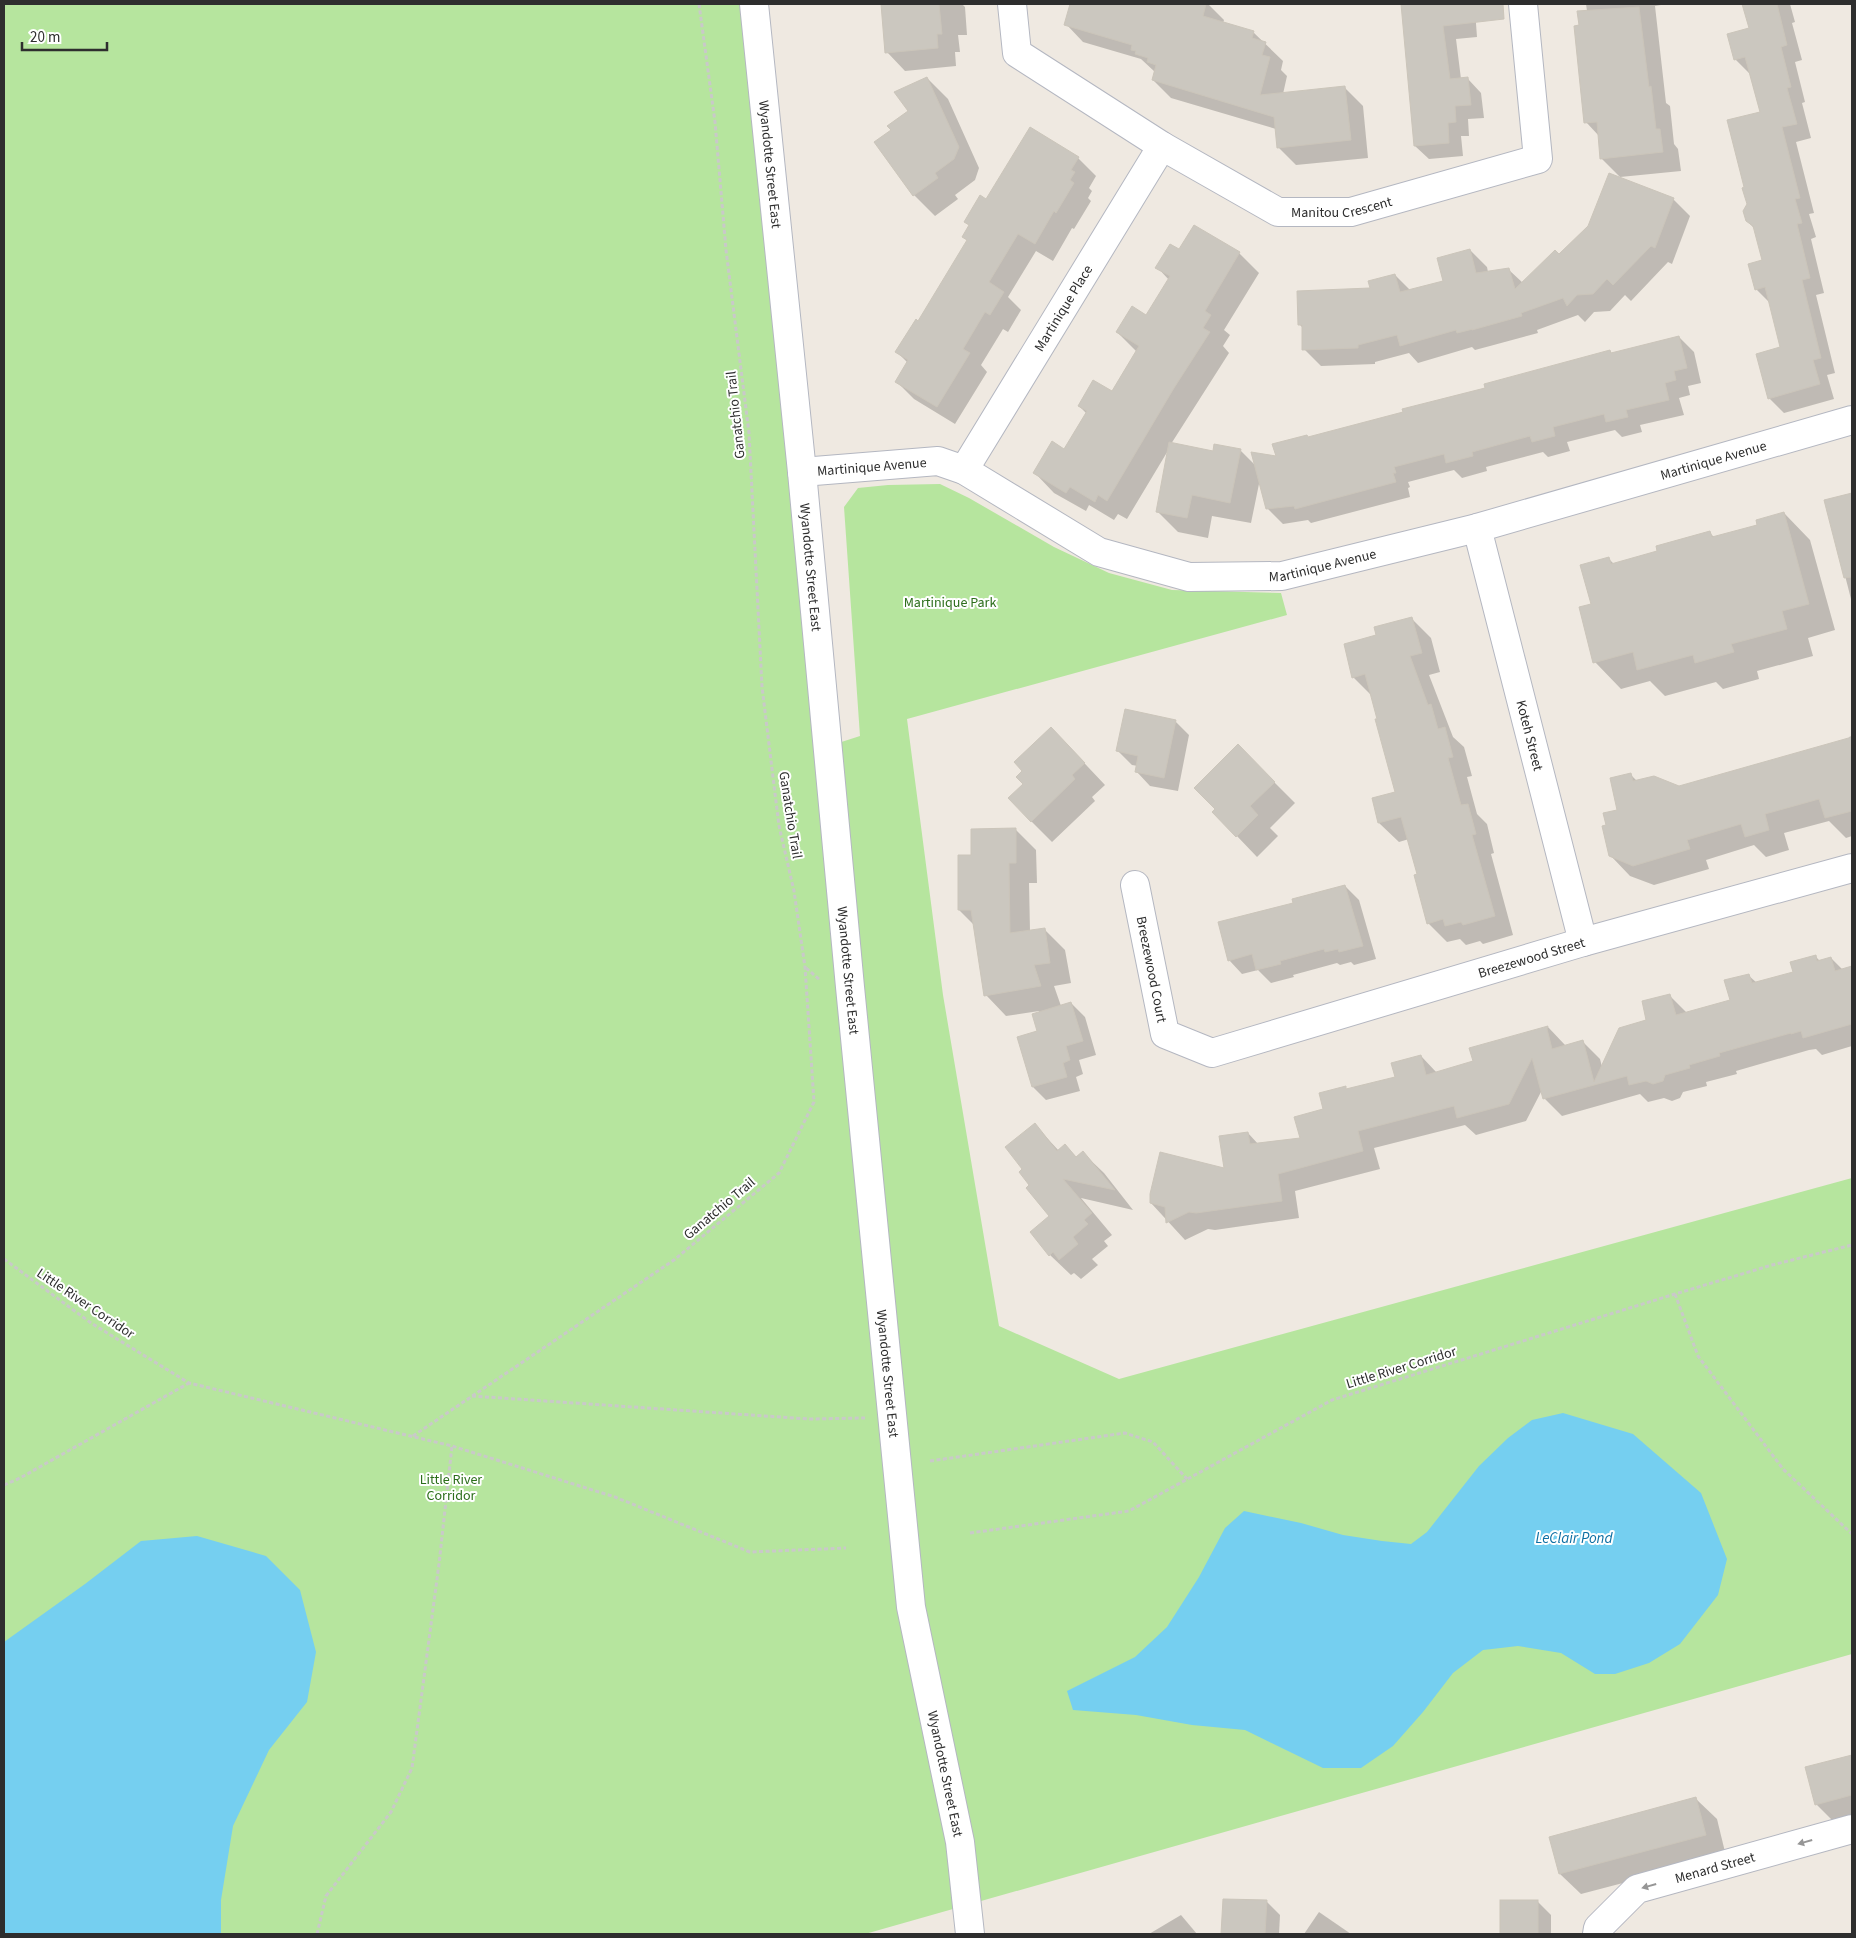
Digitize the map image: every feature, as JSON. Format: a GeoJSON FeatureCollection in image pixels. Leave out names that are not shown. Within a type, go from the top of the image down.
{"type":"FeatureCollection","features":[{"type":"Feature","properties":{"kind":"street","name":"Wyandotte Street East"},"geometry":{"type":"LineString","coordinates":[[754,4],[802,472],[911,1607],[960,1842],[970,1934]]}},
{"type":"Feature","properties":{"kind":"street","name":"Manitou Crescent"},"geometry":{"type":"LineString","coordinates":[[1012,4],[1017,53],[1162,146],[1278,212],[1351,212],[1538,159],[1523,4]]}},
{"type":"Feature","properties":{"kind":"street","name":"Martinique Place"},"geometry":{"type":"LineString","coordinates":[[964,470],[1162,146]]}},
{"type":"Feature","properties":{"kind":"street","name":"Martinique Avenue"},"geometry":{"type":"LineString","coordinates":[[802,472],[938,461],[964,470],[1099,552],[1189,577],[1282,576],[1477,528],[1852,420]]}},
{"type":"Feature","properties":{"kind":"street","name":"Koteh Street"},"geometry":{"type":"LineString","coordinates":[[1477,528],[1583,942]]}},
{"type":"Feature","properties":{"kind":"street","name":"Breezewood Street"},"geometry":{"type":"LineString","coordinates":[[1212,1053],[1583,942],[1852,868]]}},
{"type":"Feature","properties":{"kind":"street","name":"Breezewood Court"},"geometry":{"type":"LineString","coordinates":[[1135,885],[1165,1034],[1212,1053]]}},
{"type":"Feature","properties":{"kind":"street","name":"Menard Street"},"geometry":{"type":"LineString","coordinates":[[1597,1934],[1598,1928],[1637,1889],[1852,1829]]}},
{"type":"Feature","properties":{"kind":"path","name":"Ganatchio Trail"},"geometry":{"type":"LineString","coordinates":[[413,1436],[674,1260],[779,1173],[814,1102],[805,967],[794,891],[779,826],[762,686],[750,433],[726,250],[715,122],[699,4]]}},
{"type":"Feature","properties":{"kind":"path"},"geometry":{"type":"LineString","coordinates":[[805,967],[826,985]]}},
{"type":"Feature","properties":{"kind":"path","name":"Little River Corridor"},"geometry":{"type":"LineString","coordinates":[[970,1533],[1129,1511],[1332,1400],[1675,1294],[1772,1265],[1852,1244]]}},
{"type":"Feature","properties":{"kind":"path","name":"Little River Corridor"},"geometry":{"type":"LineString","coordinates":[[4,1259],[91,1323],[189,1382],[452,1446],[615,1497],[750,1552],[846,1548]]}},
{"type":"Feature","properties":{"kind":"path"},"geometry":{"type":"LineString","coordinates":[[1675,1294],[1698,1356],[1783,1470],[1852,1534]]}},
{"type":"Feature","properties":{"kind":"path"},"geometry":{"type":"LineString","coordinates":[[4,1485],[189,1382]]}},
{"type":"Feature","properties":{"kind":"path"},"geometry":{"type":"LineString","coordinates":[[472,1396],[809,1419],[867,1418]]}},
{"type":"Feature","properties":{"kind":"path"},"geometry":{"type":"LineString","coordinates":[[930,1462],[1125,1433],[1153,1442],[1187,1479]]}},
{"type":"Feature","properties":{"kind":"path"},"geometry":{"type":"LineString","coordinates":[[317,1934],[326,1896],[391,1812],[412,1768],[439,1564],[452,1446]]}},
{"type":"Feature","properties":{"kind":"green space","name":"Little River Corridor"},"geometry":{"type":"Polygon","coordinates":[[[4,4],[754,4],[829,746],[860,736],[844,507],[858,488],[888,485],[940,484],[969,498],[1054,547],[1109,573],[1172,590],[1281,593],[1287,615],[907,719],[943,995],[999,1326],[1119,1379],[1852,1178],[1852,1654],[865,1934],[4,1934],[4,4]]]}},
{"type":"Feature","properties":{"kind":"water","name":"LeClair Pond"},"geometry":{"type":"Polygon","coordinates":[[[1563,1413],[1633,1434],[1701,1493],[1727,1559],[1718,1595],[1680,1644],[1649,1663],[1615,1674],[1595,1674],[1561,1653],[1518,1646],[1483,1650],[1453,1673],[1423,1712],[1393,1746],[1361,1768],[1323,1768],[1245,1730],[1192,1725],[1136,1715],[1073,1710],[1067,1691],[1135,1657],[1167,1627],[1199,1577],[1225,1528],[1244,1511],[1301,1523],[1343,1535],[1411,1544],[1427,1532],[1479,1466],[1508,1438],[1532,1420],[1563,1413]]]}},
{"type":"Feature","properties":{"kind":"water"},"geometry":{"type":"Polygon","coordinates":[[[197,1536],[266,1556],[300,1590],[316,1652],[307,1702],[269,1750],[233,1826],[221,1900],[221,1934],[4,1934],[4,1642],[141,1541],[197,1536]]]}},
{"type":"Feature","properties":{"kind":"building"},"geometry":{"type":"Polygon","coordinates":[[[881,4],[939,4],[942,34],[937,34],[938,48],[885,53],[881,4]]]}},
{"type":"Feature","properties":{"kind":"building"},"geometry":{"type":"Polygon","coordinates":[[[1070,4],[1206,4],[1203,16],[1254,31],[1252,38],[1266,42],[1262,55],[1270,57],[1260,95],[1345,86],[1351,140],[1277,148],[1274,117],[1152,80],[1156,65],[1147,62],[1148,58],[1135,54],[1136,51],[1131,50],[1132,45],[1064,25],[1070,4]]]}},
{"type":"Feature","properties":{"kind":"building"},"geometry":{"type":"Polygon","coordinates":[[[1401,4],[1503,4],[1504,19],[1443,26],[1450,79],[1468,77],[1471,105],[1455,106],[1456,122],[1448,123],[1449,143],[1414,146],[1401,4]]]}},
{"type":"Feature","properties":{"kind":"building"},"geometry":{"type":"Polygon","coordinates":[[[1742,4],[1777,4],[1787,45],[1781,47],[1791,87],[1787,88],[1797,124],[1782,127],[1800,198],[1795,199],[1802,223],[1797,224],[1810,278],[1802,280],[1821,358],[1813,360],[1820,384],[1768,399],[1756,354],[1780,347],[1765,287],[1755,290],[1748,264],[1762,260],[1753,226],[1746,221],[1743,211],[1747,204],[1727,120],[1760,112],[1745,57],[1734,60],[1727,34],[1749,28],[1742,4]]]}},
{"type":"Feature","properties":{"kind":"building"},"geometry":{"type":"Polygon","coordinates":[[[1639,7],[1649,87],[1651,86],[1656,129],[1660,129],[1663,152],[1600,159],[1597,122],[1584,123],[1574,26],[1579,25],[1577,11],[1639,7]]]}},
{"type":"Feature","properties":{"kind":"building"},"geometry":{"type":"Polygon","coordinates":[[[927,77],[959,147],[954,159],[935,173],[938,178],[913,196],[874,142],[891,130],[887,126],[908,111],[894,92],[927,77]]]}},
{"type":"Feature","properties":{"kind":"building"},"geometry":{"type":"Polygon","coordinates":[[[1030,127],[1079,157],[1071,170],[1075,172],[1070,180],[1074,183],[1056,213],[1054,211],[1035,244],[1018,234],[989,282],[1004,292],[990,315],[985,312],[963,349],[970,353],[937,407],[895,382],[908,360],[895,352],[916,319],[918,321],[967,240],[962,237],[969,225],[964,222],[980,195],[986,199],[1030,127]]]}},
{"type":"Feature","properties":{"kind":"building"},"geometry":{"type":"Polygon","coordinates":[[[1609,173],[1674,198],[1655,248],[1651,246],[1613,285],[1607,279],[1593,294],[1577,295],[1567,306],[1563,298],[1521,313],[1522,316],[1472,330],[1457,333],[1456,330],[1400,346],[1397,335],[1358,345],[1358,348],[1302,350],[1302,325],[1298,325],[1297,291],[1370,288],[1368,281],[1395,274],[1400,292],[1443,281],[1437,258],[1470,249],[1476,273],[1509,268],[1515,289],[1555,250],[1559,254],[1588,226],[1609,173]]]}},
{"type":"Feature","properties":{"kind":"building"},"geometry":{"type":"Polygon","coordinates":[[[1194,225],[1240,252],[1205,311],[1211,315],[1203,328],[1210,332],[1174,388],[1107,501],[1098,495],[1095,502],[1070,487],[1066,493],[1033,473],[1052,441],[1064,449],[1087,411],[1078,406],[1093,380],[1112,391],[1139,346],[1116,332],[1132,306],[1146,315],[1170,276],[1155,268],[1170,244],[1179,249],[1194,225]]]}},
{"type":"Feature","properties":{"kind":"building"},"geometry":{"type":"Polygon","coordinates":[[[1679,336],[1687,368],[1674,371],[1676,380],[1665,383],[1669,400],[1626,410],[1628,417],[1606,422],[1604,414],[1553,427],[1555,436],[1532,442],[1530,436],[1472,452],[1473,456],[1446,463],[1444,454],[1394,467],[1396,473],[1393,473],[1396,482],[1295,509],[1294,506],[1266,509],[1251,452],[1276,456],[1272,444],[1307,435],[1308,437],[1403,412],[1402,409],[1485,388],[1484,384],[1610,350],[1611,353],[1679,336]]]}},
{"type":"Feature","properties":{"kind":"building"},"geometry":{"type":"Polygon","coordinates":[[[1169,442],[1213,451],[1214,444],[1241,449],[1230,503],[1192,495],[1187,518],[1156,512],[1169,442]]]}},
{"type":"Feature","properties":{"kind":"building"},"geometry":{"type":"Polygon","coordinates":[[[1852,493],[1852,577],[1844,578],[1824,500],[1852,493]]]}},
{"type":"Feature","properties":{"kind":"building"},"geometry":{"type":"Polygon","coordinates":[[[1784,512],[1809,604],[1782,611],[1787,629],[1731,644],[1734,652],[1695,663],[1693,655],[1637,670],[1633,652],[1593,663],[1579,607],[1591,604],[1580,565],[1609,557],[1611,564],[1657,551],[1656,546],[1710,531],[1712,537],[1757,525],[1756,520],[1784,512]]]}},
{"type":"Feature","properties":{"kind":"building"},"geometry":{"type":"Polygon","coordinates":[[[1412,617],[1422,653],[1410,656],[1428,705],[1431,704],[1438,729],[1445,727],[1453,757],[1448,758],[1461,805],[1468,804],[1476,834],[1472,835],[1495,916],[1463,925],[1461,922],[1445,926],[1443,919],[1427,924],[1414,875],[1417,874],[1401,817],[1378,823],[1372,798],[1395,792],[1365,674],[1352,678],[1344,644],[1376,635],[1374,627],[1412,617]]]}},
{"type":"Feature","properties":{"kind":"building"},"geometry":{"type":"Polygon","coordinates":[[[1125,709],[1176,720],[1164,778],[1135,772],[1138,756],[1116,751],[1125,709]]]}},
{"type":"Feature","properties":{"kind":"building"},"geometry":{"type":"Polygon","coordinates":[[[1051,727],[1085,763],[1072,775],[1075,779],[1031,822],[1008,798],[1023,784],[1016,777],[1022,771],[1014,762],[1051,727]]]}},
{"type":"Feature","properties":{"kind":"building"},"geometry":{"type":"Polygon","coordinates":[[[1852,737],[1852,811],[1825,818],[1819,799],[1765,814],[1769,830],[1745,837],[1741,824],[1687,840],[1690,849],[1633,866],[1609,856],[1602,826],[1606,825],[1603,813],[1617,810],[1610,778],[1631,773],[1633,781],[1654,776],[1679,786],[1852,737]]]}},
{"type":"Feature","properties":{"kind":"building"},"geometry":{"type":"Polygon","coordinates":[[[1238,744],[1275,782],[1250,806],[1258,815],[1236,837],[1212,812],[1215,809],[1194,788],[1238,744]]]}},
{"type":"Feature","properties":{"kind":"building"},"geometry":{"type":"Polygon","coordinates":[[[1016,828],[1016,863],[1009,863],[1010,933],[1045,928],[1050,963],[1034,965],[1041,986],[984,996],[971,910],[958,910],[958,855],[971,855],[971,829],[1016,828]]]}},
{"type":"Feature","properties":{"kind":"building"},"geometry":{"type":"Polygon","coordinates":[[[1345,885],[1363,946],[1339,952],[1338,949],[1325,952],[1324,949],[1280,961],[1281,964],[1256,970],[1252,954],[1228,961],[1218,922],[1293,903],[1292,899],[1345,885]]]}},
{"type":"Feature","properties":{"kind":"building"},"geometry":{"type":"Polygon","coordinates":[[[1816,955],[1817,961],[1831,957],[1835,971],[1852,966],[1852,1024],[1803,1038],[1801,1031],[1791,1033],[1719,1053],[1720,1056],[1689,1065],[1690,1068],[1665,1075],[1663,1081],[1653,1084],[1646,1081],[1629,1085],[1627,1076],[1543,1099],[1532,1058],[1509,1104],[1457,1118],[1454,1106],[1358,1131],[1363,1151],[1278,1174],[1282,1201],[1196,1213],[1189,1212],[1166,1223],[1165,1207],[1150,1203],[1150,1194],[1160,1152],[1224,1168],[1219,1136],[1248,1132],[1250,1144],[1300,1138],[1294,1117],[1323,1109],[1319,1093],[1346,1086],[1346,1089],[1395,1077],[1391,1063],[1421,1055],[1426,1075],[1473,1061],[1469,1048],[1548,1026],[1552,1049],[1583,1040],[1594,1082],[1619,1028],[1646,1020],[1642,1001],[1670,994],[1676,1015],[1730,1000],[1724,980],[1749,974],[1752,983],[1793,972],[1790,962],[1816,955]]]}},
{"type":"Feature","properties":{"kind":"building"},"geometry":{"type":"Polygon","coordinates":[[[1071,1002],[1083,1041],[1066,1046],[1070,1060],[1063,1063],[1067,1077],[1032,1087],[1017,1037],[1037,1031],[1032,1014],[1071,1002]]]}},
{"type":"Feature","properties":{"kind":"building"},"geometry":{"type":"Polygon","coordinates":[[[1035,1123],[1057,1151],[1065,1144],[1076,1157],[1083,1151],[1115,1190],[1063,1179],[1092,1213],[1084,1220],[1088,1224],[1073,1237],[1078,1244],[1059,1260],[1053,1252],[1049,1256],[1030,1232],[1049,1216],[1026,1188],[1029,1185],[1019,1172],[1022,1169],[1005,1147],[1035,1123]]]}},
{"type":"Feature","properties":{"kind":"building"},"geometry":{"type":"Polygon","coordinates":[[[1852,1755],[1852,1795],[1815,1805],[1805,1767],[1852,1755]]]}},
{"type":"Feature","properties":{"kind":"building"},"geometry":{"type":"Polygon","coordinates":[[[1696,1797],[1706,1835],[1559,1874],[1549,1837],[1696,1797]]]}},
{"type":"Feature","properties":{"kind":"building"},"geometry":{"type":"Polygon","coordinates":[[[1223,1899],[1267,1900],[1265,1934],[1221,1934],[1223,1899]]]}},
{"type":"Feature","properties":{"kind":"building"},"geometry":{"type":"Polygon","coordinates":[[[1500,1900],[1538,1900],[1538,1934],[1500,1934],[1500,1900]]]}},
{"type":"Feature","properties":{"kind":"park label","name":"Martinique Park"},"geometry":{"type":"Point","coordinates":[950,602]}}]}
